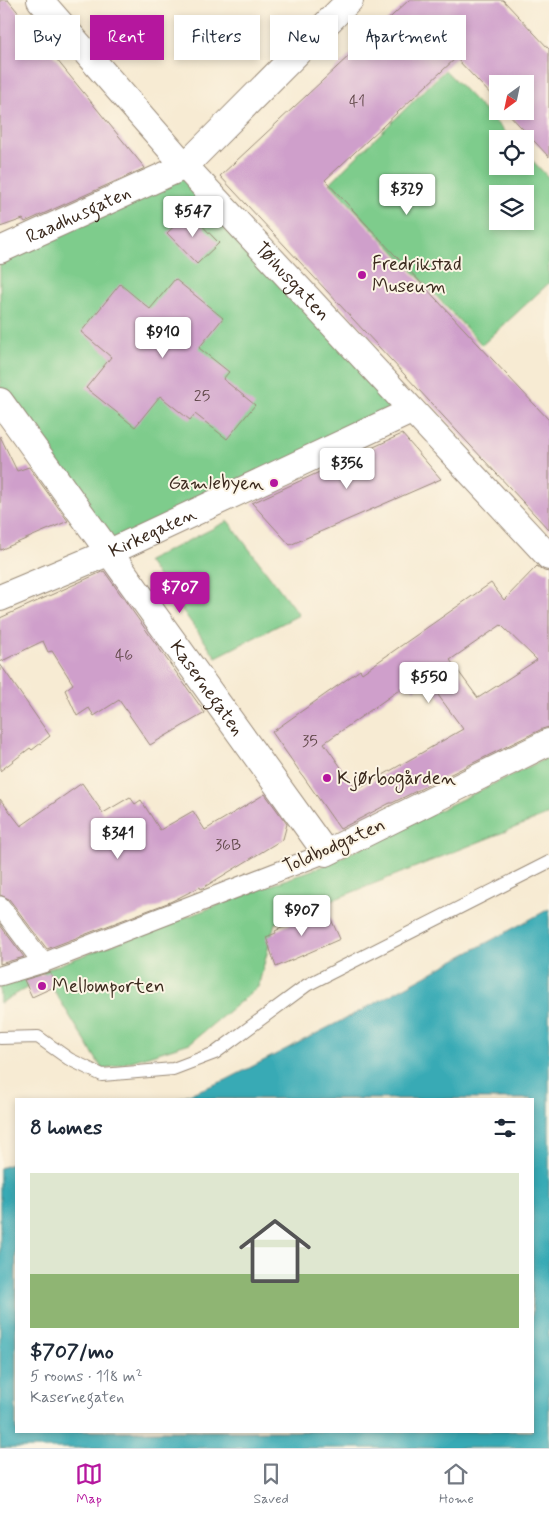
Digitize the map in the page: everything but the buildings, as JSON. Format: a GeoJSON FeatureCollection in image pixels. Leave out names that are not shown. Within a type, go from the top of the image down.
{"type":"FeatureCollection","features":[{"type":"Feature","properties":{"kind":"street","name":"Tøihusgaten"},"geometry":{"type":"LineString","coordinates":[[40,0],[185,166],[549,558]]}},
{"type":"Feature","properties":{"kind":"street"},"geometry":{"type":"LineString","coordinates":[[185,166],[350,0]]}},
{"type":"Feature","properties":{"kind":"street","name":"Raadhusgaten"},"geometry":{"type":"LineString","coordinates":[[0,250],[185,166]]}},
{"type":"Feature","properties":{"kind":"street","name":"Kasernegaten"},"geometry":{"type":"LineString","coordinates":[[0,401],[326,853]]}},
{"type":"Feature","properties":{"kind":"street","name":"Kirkegaten"},"geometry":{"type":"LineString","coordinates":[[0,598],[110,552],[411,411]]}},
{"type":"Feature","properties":{"kind":"street","name":"Toldbodgaten"},"geometry":{"type":"LineString","coordinates":[[0,976],[43,963],[326,853],[549,742]]}},
{"type":"Feature","properties":{"kind":"street"},"geometry":{"type":"LineString","coordinates":[[0,906],[43,963]]}},
{"type":"Feature","properties":{"kind":"lane"},"geometry":{"type":"LineString","coordinates":[[0,1038],[38,1037],[69,1059],[102,1075],[173,1069],[215,1053],[307,985],[549,862]]}},
{"type":"Feature","properties":{"kind":"green space"},"geometry":{"type":"Polygon","coordinates":[[[445,70],[489,115],[489,120],[494,120],[503,130],[489,130],[489,175],[534,175],[534,162],[549,178],[549,283],[482,345],[330,183],[445,70]]]}},
{"type":"Feature","properties":{"kind":"green space"},"geometry":{"type":"Polygon","coordinates":[[[181,171],[399,410],[111,542],[0,387],[0,258],[181,171]]]}},
{"type":"Feature","properties":{"kind":"green space"},"geometry":{"type":"Polygon","coordinates":[[[228,521],[299,615],[216,657],[147,561],[228,521]]]}},
{"type":"Feature","properties":{"kind":"green space"},"geometry":{"type":"Polygon","coordinates":[[[549,757],[549,814],[275,923],[258,987],[190,1043],[103,1070],[42,971],[328,864],[549,757]]]}},
{"type":"Feature","properties":{"kind":"green space"},"geometry":{"type":"Polygon","coordinates":[[[36,973],[41,980],[0,1003],[0,984],[36,973]]]}},
{"type":"Feature","properties":{"kind":"water"},"geometry":{"type":"Polygon","coordinates":[[[549,909],[549,1448],[0,1448],[0,1168],[15,1162],[15,1433],[534,1433],[534,1098],[179,1098],[226,1080],[364,1009],[549,909]]]}},
{"type":"Feature","properties":{"kind":"place","name":"Fredrikstad Museum"},"geometry":{"type":"Point","coordinates":[362,275]}},
{"type":"Feature","properties":{"kind":"place","name":"Gamlebyen"},"geometry":{"type":"Point","coordinates":[274,483]}},
{"type":"Feature","properties":{"kind":"place","name":"Kjørbogården"},"geometry":{"type":"Point","coordinates":[327,778]}},
{"type":"Feature","properties":{"kind":"place","name":"Mellomporten"},"geometry":{"type":"Point","coordinates":[42,986]}}]}
